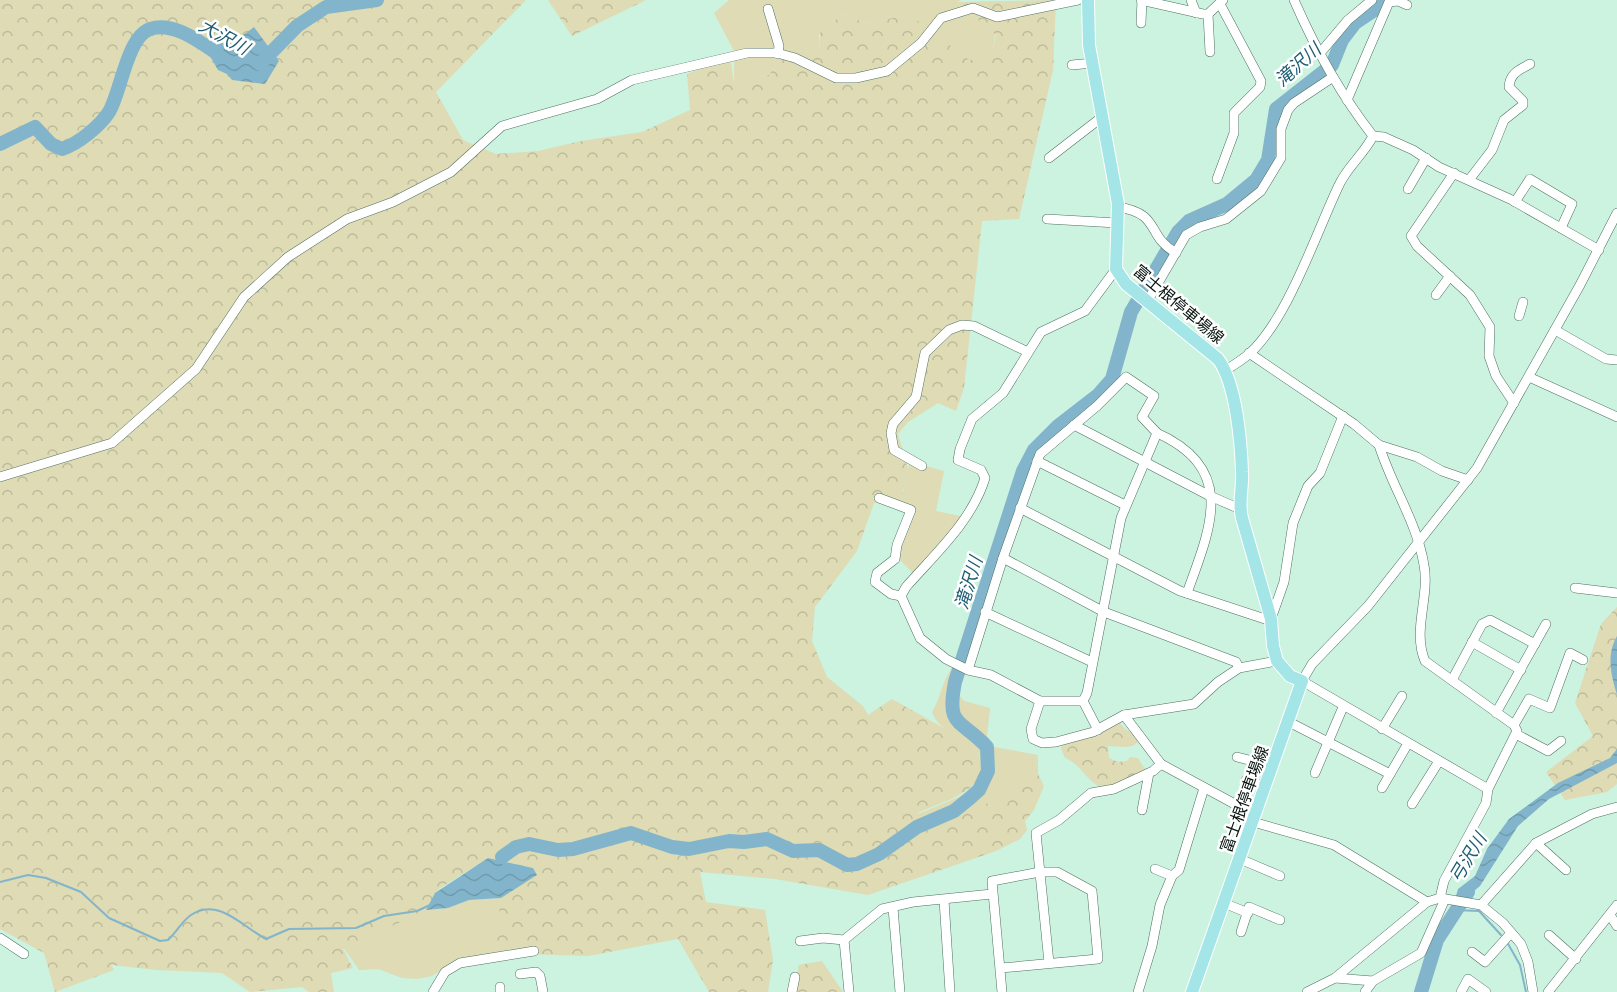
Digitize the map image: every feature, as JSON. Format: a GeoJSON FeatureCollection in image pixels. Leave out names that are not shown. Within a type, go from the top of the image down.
{"type":"FeatureCollection","features":[{"type":"Feature","properties":{"kind":"main road","name":"富士根停車場線"},"geometry":{"type":"LineString","coordinates":[[1088,0],[1088,29],[1118,207],[1116,269],[1126,284],[1218,359],[1226,370],[1242,474],[1240,508],[1271,620],[1277,661]]}},
{"type":"Feature","properties":{"kind":"main road"},"geometry":{"type":"LineString","coordinates":[[1277,661],[1290,676],[1302,681]]}},
{"type":"Feature","properties":{"kind":"main road","name":"富士根停車場線"},"geometry":{"type":"LineString","coordinates":[[1192,992],[1302,681]]}},
{"type":"Feature","properties":{"kind":"street"},"geometry":{"type":"LineString","coordinates":[[0,477],[112,443],[196,369],[244,297],[288,257],[347,219],[404,198],[451,172],[502,126],[597,99],[632,80],[733,56],[778,54],[795,58],[836,78],[856,78],[887,71],[921,43],[941,18],[973,8],[997,17],[1078,0]]}},
{"type":"Feature","properties":{"kind":"street"},"geometry":{"type":"LineString","coordinates":[[1142,23],[1142,0],[1208,14],[1222,2],[1261,81],[1260,87],[1234,113],[1234,133],[1216,179]]}},
{"type":"Feature","properties":{"kind":"street"},"geometry":{"type":"LineString","coordinates":[[1191,0],[1196,13]]}},
{"type":"Feature","properties":{"kind":"street"},"geometry":{"type":"LineString","coordinates":[[1294,0],[1347,100],[1373,136],[1384,138],[1515,202],[1599,250]]}},
{"type":"Feature","properties":{"kind":"street"},"geometry":{"type":"LineString","coordinates":[[1322,56],[1348,20],[1372,0]]}},
{"type":"Feature","properties":{"kind":"street"},"geometry":{"type":"LineString","coordinates":[[1347,100],[1389,2],[1398,1],[1407,5]]}},
{"type":"Feature","properties":{"kind":"street"},"geometry":{"type":"LineString","coordinates":[[768,9],[779,46],[778,54]]}},
{"type":"Feature","properties":{"kind":"street"},"geometry":{"type":"LineString","coordinates":[[1208,14],[1210,52]]}},
{"type":"Feature","properties":{"kind":"street"},"geometry":{"type":"LineString","coordinates":[[1072,65],[1093,63]]}},
{"type":"Feature","properties":{"kind":"street"},"geometry":{"type":"LineString","coordinates":[[1469,180],[1492,150],[1504,120],[1523,105],[1523,101],[1509,87],[1509,81],[1515,72],[1530,64]]}},
{"type":"Feature","properties":{"kind":"street"},"geometry":{"type":"LineString","coordinates":[[1147,302],[1186,235],[1200,227],[1212,226],[1226,219],[1261,190],[1281,158],[1281,129],[1288,110],[1294,103],[1333,75]]}},
{"type":"Feature","properties":{"kind":"street"},"geometry":{"type":"LineString","coordinates":[[1049,158],[1102,117]]}},
{"type":"Feature","properties":{"kind":"street"},"geometry":{"type":"LineString","coordinates":[[1226,370],[1250,353],[1286,301],[1340,182],[1366,150],[1373,136]]}},
{"type":"Feature","properties":{"kind":"street"},"geometry":{"type":"LineString","coordinates":[[1408,189],[1426,158]]}},
{"type":"Feature","properties":{"kind":"street"},"geometry":{"type":"LineString","coordinates":[[1454,173],[1411,236],[1417,246],[1470,295],[1490,327],[1489,356],[1496,376],[1514,403]]}},
{"type":"Feature","properties":{"kind":"street"},"geometry":{"type":"LineString","coordinates":[[1515,202],[1530,179],[1572,204],[1561,228]]}},
{"type":"Feature","properties":{"kind":"street"},"geometry":{"type":"LineString","coordinates":[[1118,207],[1136,210],[1145,216],[1164,246],[1176,253]]}},
{"type":"Feature","properties":{"kind":"street"},"geometry":{"type":"LineString","coordinates":[[1488,789],[1407,745],[1302,681],[1312,664],[1368,606],[1488,452],[1617,213]]}},
{"type":"Feature","properties":{"kind":"street"},"geometry":{"type":"LineString","coordinates":[[1047,219],[1117,223]]}},
{"type":"Feature","properties":{"kind":"street"},"geometry":{"type":"LineString","coordinates":[[901,596],[906,587],[966,518],[981,491],[985,478],[981,471],[958,460],[972,419],[1003,393],[1041,332],[1085,311],[1116,269]]}},
{"type":"Feature","properties":{"kind":"street"},"geometry":{"type":"LineString","coordinates":[[1436,295],[1450,276]]}},
{"type":"Feature","properties":{"kind":"street"},"geometry":{"type":"LineString","coordinates":[[1519,316],[1523,302]]}},
{"type":"Feature","properties":{"kind":"street"},"geometry":{"type":"LineString","coordinates":[[922,466],[894,450],[891,433],[893,424],[916,397],[925,353],[932,343],[949,330],[962,325],[974,326],[1028,352]]}},
{"type":"Feature","properties":{"kind":"street"},"geometry":{"type":"LineString","coordinates":[[1555,330],[1606,359],[1617,360]]}},
{"type":"Feature","properties":{"kind":"street"},"geometry":{"type":"LineString","coordinates":[[1250,353],[1343,416],[1379,445],[1417,457],[1442,471],[1468,480]]}},
{"type":"Feature","properties":{"kind":"street"},"geometry":{"type":"LineString","coordinates":[[965,668],[1036,461],[1052,441],[1074,425],[1126,376],[1154,396],[1142,417],[1157,433],[1180,443],[1194,455],[1209,478],[1208,534],[1187,593]]}},
{"type":"Feature","properties":{"kind":"street"},"geometry":{"type":"LineString","coordinates":[[1528,377],[1617,417]]}},
{"type":"Feature","properties":{"kind":"street"},"geometry":{"type":"LineString","coordinates":[[1020,508],[1187,593],[1271,620],[1284,582],[1293,523],[1308,486],[1320,473],[1343,416]]}},
{"type":"Feature","properties":{"kind":"street"},"geometry":{"type":"LineString","coordinates":[[1074,425],[1209,496],[1240,508]]}},
{"type":"Feature","properties":{"kind":"street"},"geometry":{"type":"LineString","coordinates":[[1098,730],[1083,701],[1104,612],[1113,555],[1125,505],[1157,433]]}},
{"type":"Feature","properties":{"kind":"street"},"geometry":{"type":"LineString","coordinates":[[1379,445],[1389,476],[1407,509],[1425,568],[1420,649],[1425,661],[1548,751],[1561,741]]}},
{"type":"Feature","properties":{"kind":"street"},"geometry":{"type":"LineString","coordinates":[[1036,461],[1125,505]]}},
{"type":"Feature","properties":{"kind":"street"},"geometry":{"type":"LineString","coordinates":[[879,498],[911,510],[897,545],[895,559],[878,573],[875,582],[891,594],[901,596]]}},
{"type":"Feature","properties":{"kind":"street"},"geometry":{"type":"LineString","coordinates":[[1003,558],[1104,612],[1236,662],[1239,668]]}},
{"type":"Feature","properties":{"kind":"street"},"geometry":{"type":"LineString","coordinates":[[1575,588],[1617,593]]}},
{"type":"Feature","properties":{"kind":"street"},"geometry":{"type":"LineString","coordinates":[[901,596],[920,638],[946,659],[965,668],[991,675],[1040,701],[1083,701]]}},
{"type":"Feature","properties":{"kind":"street"},"geometry":{"type":"LineString","coordinates":[[985,612],[1092,662]]}},
{"type":"Feature","properties":{"kind":"street"},"geometry":{"type":"LineString","coordinates":[[1452,680],[1482,624],[1490,620],[1535,644]]}},
{"type":"Feature","properties":{"kind":"street"},"geometry":{"type":"LineString","coordinates":[[1496,713],[1546,624]]}},
{"type":"Feature","properties":{"kind":"street"},"geometry":{"type":"LineString","coordinates":[[1472,642],[1521,670]]}},
{"type":"Feature","properties":{"kind":"street"},"geometry":{"type":"LineString","coordinates":[[1365,992],[1373,981],[1421,954],[1445,899],[1444,881],[1485,803],[1488,789],[1529,699],[1550,708],[1570,653],[1583,660]]}},
{"type":"Feature","properties":{"kind":"street"},"geometry":{"type":"LineString","coordinates":[[1040,701],[1031,729],[1033,739],[1056,742],[1098,730],[1124,715],[1194,704],[1218,682],[1239,668],[1277,661]]}},
{"type":"Feature","properties":{"kind":"street"},"geometry":{"type":"LineString","coordinates":[[1382,729],[1402,696]]}},
{"type":"Feature","properties":{"kind":"street"},"geometry":{"type":"LineString","coordinates":[[1315,773],[1343,707]]}},
{"type":"Feature","properties":{"kind":"street"},"geometry":{"type":"LineString","coordinates":[[1124,715],[1161,764],[1254,818],[1334,845],[1427,902]]}},
{"type":"Feature","properties":{"kind":"street"},"geometry":{"type":"LineString","coordinates":[[1288,722],[1390,774]]}},
{"type":"Feature","properties":{"kind":"street"},"geometry":{"type":"LineString","coordinates":[[1382,788],[1407,745]]}},
{"type":"Feature","properties":{"kind":"street"},"geometry":{"type":"LineString","coordinates":[[1237,757],[1272,766]]}},
{"type":"Feature","properties":{"kind":"street"},"geometry":{"type":"LineString","coordinates":[[1412,804],[1439,761]]}},
{"type":"Feature","properties":{"kind":"street"},"geometry":{"type":"LineString","coordinates":[[1049,963],[1036,833],[1059,819],[1090,793],[1114,789],[1149,773],[1161,764]]}},
{"type":"Feature","properties":{"kind":"street"},"geometry":{"type":"LineString","coordinates":[[1142,810],[1149,773]]}},
{"type":"Feature","properties":{"kind":"street"},"geometry":{"type":"LineString","coordinates":[[1246,780],[1265,787]]}},
{"type":"Feature","properties":{"kind":"street"},"geometry":{"type":"LineString","coordinates":[[1138,992],[1152,945],[1160,905],[1172,876],[1179,870],[1204,788]]}},
{"type":"Feature","properties":{"kind":"street"},"geometry":{"type":"LineString","coordinates":[[1481,905],[1536,843],[1592,814],[1617,807]]}},
{"type":"Feature","properties":{"kind":"street"},"geometry":{"type":"LineString","coordinates":[[1536,843],[1566,870]]}},
{"type":"Feature","properties":{"kind":"street"},"geometry":{"type":"LineString","coordinates":[[1240,859],[1280,876]]}},
{"type":"Feature","properties":{"kind":"street"},"geometry":{"type":"LineString","coordinates":[[1155,869],[1172,876]]}},
{"type":"Feature","properties":{"kind":"street"},"geometry":{"type":"LineString","coordinates":[[1001,968],[1098,959],[1092,891],[1057,872],[1040,872],[992,881],[1002,992]]}},
{"type":"Feature","properties":{"kind":"street"},"geometry":{"type":"LineString","coordinates":[[800,940],[823,938],[844,940],[882,909],[914,902],[992,894]]}},
{"type":"Feature","properties":{"kind":"street"},"geometry":{"type":"LineString","coordinates":[[1307,992],[1335,978],[1427,902],[1445,899],[1481,905],[1511,933],[1521,944],[1528,962],[1533,992]]}},
{"type":"Feature","properties":{"kind":"street"},"geometry":{"type":"LineString","coordinates":[[944,900],[950,992]]}},
{"type":"Feature","properties":{"kind":"street"},"geometry":{"type":"LineString","coordinates":[[1224,903],[1248,913]]}},
{"type":"Feature","properties":{"kind":"street"},"geometry":{"type":"LineString","coordinates":[[1548,992],[1617,905]]}},
{"type":"Feature","properties":{"kind":"street"},"geometry":{"type":"LineString","coordinates":[[1241,932],[1249,907],[1280,920]]}},
{"type":"Feature","properties":{"kind":"street"},"geometry":{"type":"LineString","coordinates":[[893,908],[900,992]]}},
{"type":"Feature","properties":{"kind":"street"},"geometry":{"type":"LineString","coordinates":[[1610,915],[1617,926]]}},
{"type":"Feature","properties":{"kind":"street"},"geometry":{"type":"LineString","coordinates":[[1472,952],[1485,962],[1511,933]]}},
{"type":"Feature","properties":{"kind":"street"},"geometry":{"type":"LineString","coordinates":[[1549,935],[1576,959]]}},
{"type":"Feature","properties":{"kind":"street"},"geometry":{"type":"LineString","coordinates":[[0,938],[24,954]]}},
{"type":"Feature","properties":{"kind":"street"},"geometry":{"type":"LineString","coordinates":[[844,940],[849,992]]}},
{"type":"Feature","properties":{"kind":"street"},"geometry":{"type":"LineString","coordinates":[[433,992],[445,972],[460,963],[534,951]]}},
{"type":"Feature","properties":{"kind":"street"},"geometry":{"type":"LineString","coordinates":[[520,974],[536,972],[540,976],[543,992]]}},
{"type":"Feature","properties":{"kind":"street"},"geometry":{"type":"LineString","coordinates":[[792,992],[795,977]]}},
{"type":"Feature","properties":{"kind":"street"},"geometry":{"type":"LineString","coordinates":[[1335,978],[1373,981]]}},
{"type":"Feature","properties":{"kind":"street"},"geometry":{"type":"LineString","coordinates":[[1461,992],[1468,979],[1486,992]]}},
{"type":"Feature","properties":{"kind":"street"},"geometry":{"type":"LineString","coordinates":[[1318,986],[1328,992]]}},
{"type":"Feature","properties":{"kind":"green space"},"geometry":{"type":"Polygon","coordinates":[[[0,0],[526,0],[436,92],[463,140],[496,154],[538,151],[581,141],[642,132],[690,110],[687,74],[730,56],[734,84],[769,75],[787,49],[820,53],[820,33],[843,14],[868,24],[909,14],[969,60],[991,59],[996,35],[957,2],[1056,0],[1053,70],[1019,219],[982,221],[964,388],[956,411],[938,403],[908,422],[898,434],[908,469],[901,501],[874,503],[857,551],[815,607],[812,641],[827,677],[863,706],[868,715],[892,699],[974,745],[981,760],[981,772],[976,782],[968,790],[918,813],[926,829],[1017,791],[1038,755],[1038,774],[1044,786],[1034,810],[1025,821],[1027,830],[1020,839],[996,851],[868,895],[775,879],[700,872],[706,902],[765,910],[773,960],[768,992],[709,992],[678,939],[588,956],[493,953],[501,898],[533,876],[533,868],[488,858],[439,889],[426,910],[343,949],[353,968],[331,973],[334,992],[309,992],[302,987],[250,992],[222,973],[111,965],[114,970],[55,992],[44,953],[0,929],[0,0]]]}},
{"type":"Feature","properties":{"kind":"green space"},"geometry":{"type":"Polygon","coordinates":[[[548,0],[646,0],[572,36],[548,0]]]}},
{"type":"Feature","properties":{"kind":"green space"},"geometry":{"type":"Polygon","coordinates":[[[729,0],[961,0],[957,2],[995,34],[992,59],[969,61],[909,14],[868,24],[843,14],[819,34],[820,53],[787,49],[769,75],[734,84],[734,51],[714,13],[729,0]]]}},
{"type":"Feature","properties":{"kind":"green space"},"geometry":{"type":"Polygon","coordinates":[[[912,462],[944,471],[936,511],[965,517],[914,574],[899,559],[898,549],[911,508],[901,503],[909,464],[912,462]]]}},
{"type":"Feature","properties":{"kind":"green space"},"geometry":{"type":"Polygon","coordinates":[[[1617,607],[1617,784],[1607,792],[1565,800],[1546,772],[1593,736],[1575,703],[1601,624],[1617,607]]]}},
{"type":"Feature","properties":{"kind":"green space"},"geometry":{"type":"Polygon","coordinates":[[[952,668],[961,670],[959,695],[964,701],[990,708],[987,736],[994,747],[1038,755],[1018,790],[993,803],[926,829],[918,814],[974,789],[983,772],[981,759],[975,748],[943,727],[932,712],[952,668]]]}},
{"type":"Feature","properties":{"kind":"green space"},"geometry":{"type":"Polygon","coordinates":[[[1119,722],[1125,729],[1141,738],[1131,746],[1108,746],[1109,758],[1118,762],[1127,761],[1130,757],[1138,758],[1146,771],[1103,789],[1065,758],[1061,749],[1063,741],[1119,722]]]}},
{"type":"Feature","properties":{"kind":"green space"},"geometry":{"type":"Polygon","coordinates":[[[501,898],[496,953],[443,969],[432,976],[417,979],[402,978],[378,969],[359,970],[343,947],[426,910],[448,908],[469,900],[501,898]]]}},
{"type":"Feature","properties":{"kind":"green space"},"geometry":{"type":"Polygon","coordinates":[[[822,961],[843,992],[794,992],[799,965],[822,961]]]}},
{"type":"Feature","properties":{"kind":"water"},"geometry":{"type":"Polygon","coordinates":[[[254,27],[279,61],[265,84],[232,80],[227,74],[218,70],[203,44],[215,47],[214,43],[233,43],[254,27]]]}},
{"type":"Feature","properties":{"kind":"water"},"geometry":{"type":"Polygon","coordinates":[[[1617,636],[1617,695],[1611,673],[1611,658],[1617,636]]]}},
{"type":"Feature","properties":{"kind":"water"},"geometry":{"type":"Polygon","coordinates":[[[1617,749],[1617,763],[1549,799],[1518,826],[1480,886],[1461,902],[1455,900],[1458,889],[1475,876],[1487,849],[1509,819],[1558,783],[1610,758],[1617,749]]]}},
{"type":"Feature","properties":{"kind":"water"},"geometry":{"type":"Polygon","coordinates":[[[488,858],[533,868],[537,875],[501,898],[469,900],[448,908],[426,910],[435,893],[488,858]]]}},
{"type":"Feature","properties":{"kind":"waterway","name":"大沢川"},"geometry":{"type":"LineString","coordinates":[[260,64],[297,26],[326,7],[377,0]]}},
{"type":"Feature","properties":{"kind":"waterway","name":"滝沢川"},"geometry":{"type":"LineString","coordinates":[[502,857],[516,847],[529,844],[558,850],[573,849],[631,833],[672,847],[689,849],[729,841],[767,839],[793,851],[819,850],[847,865],[857,864],[879,854],[917,827],[954,811],[979,790],[988,771],[987,747],[954,715],[952,707],[955,682],[1023,471],[1034,450],[1058,426],[1098,395],[1112,379],[1131,312],[1178,232],[1189,221],[1227,204],[1256,180],[1268,160],[1276,109],[1332,65],[1342,40],[1355,23],[1376,9],[1380,0]]}},
{"type":"Feature","properties":{"kind":"waterway","name":"大沢川"},"geometry":{"type":"LineString","coordinates":[[0,144],[35,127],[51,144],[62,149],[88,134],[109,112],[130,54],[142,34],[150,29],[159,27],[177,30],[218,54]]}},
{"type":"Feature","properties":{"kind":"waterway","name":"滝沢川"},"geometry":{"type":"LineString","coordinates":[[498,862],[502,857]]}},
{"type":"Feature","properties":{"kind":"waterway"},"geometry":{"type":"LineString","coordinates":[[0,882],[28,875],[46,878],[81,892],[109,918],[160,941],[168,940],[191,915],[201,910],[221,911],[266,939],[289,929],[356,928],[384,916],[417,911],[430,905]]}},
{"type":"Feature","properties":{"kind":"waterway","name":"弓沢川"},"geometry":{"type":"LineString","coordinates":[[1421,992],[1437,940],[1468,892]]}},
{"type":"Feature","properties":{"kind":"waterway"},"geometry":{"type":"LineString","coordinates":[[1455,910],[1479,911],[1501,935]]}},
{"type":"Feature","properties":{"kind":"waterway"},"geometry":{"type":"LineString","coordinates":[[1507,942],[1520,965],[1526,992]]}}]}
